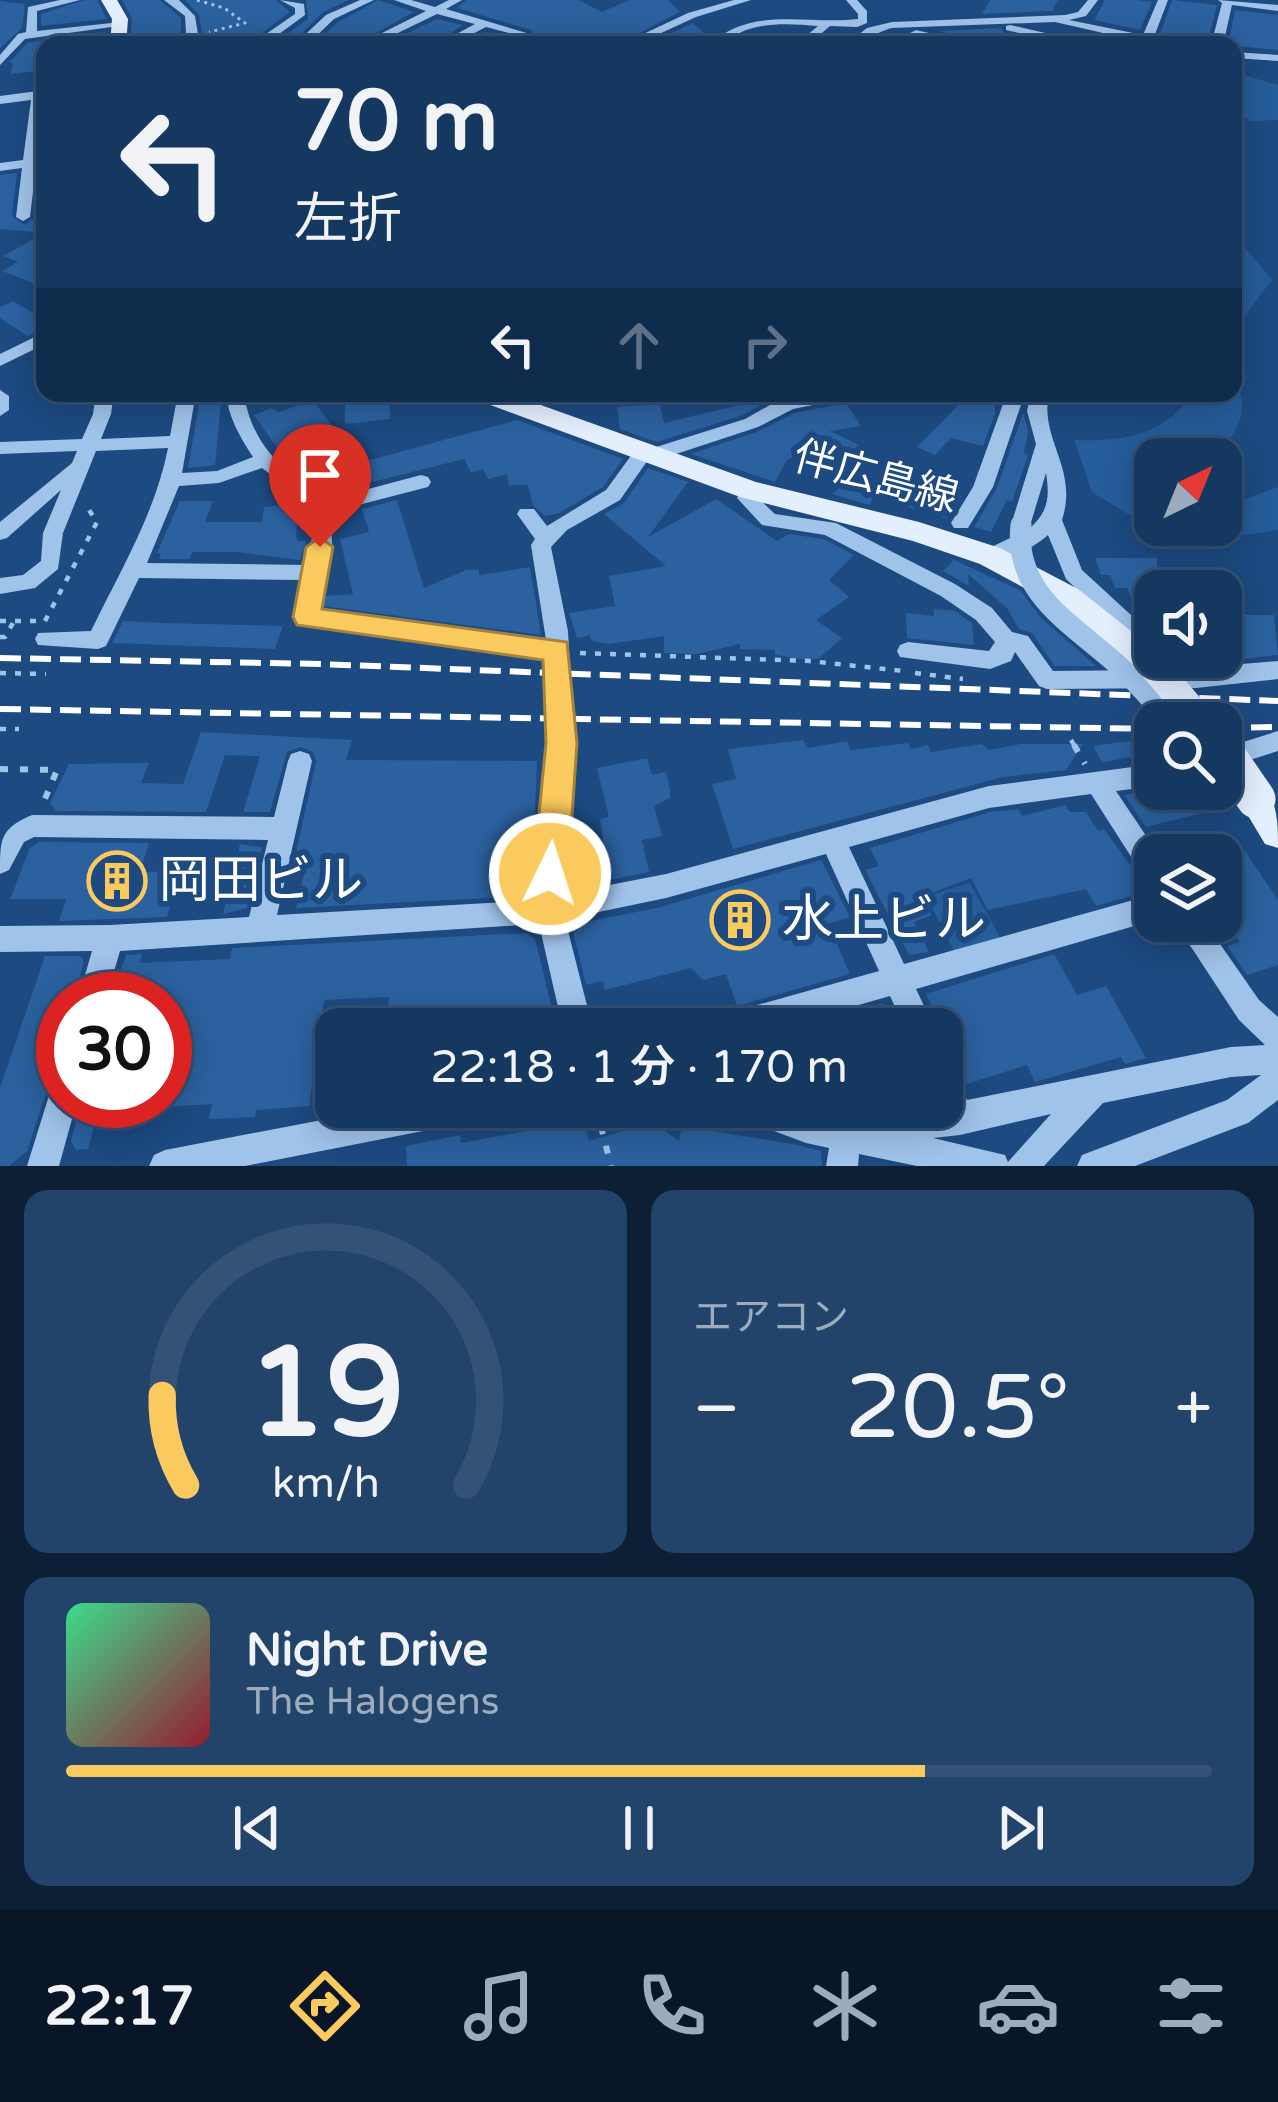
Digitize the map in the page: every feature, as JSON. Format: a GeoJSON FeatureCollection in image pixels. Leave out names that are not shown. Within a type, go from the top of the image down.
{"type":"FeatureCollection","features":[{"type":"Feature","properties":{"kind":"main road"},"geometry":{"type":"LineString","coordinates":[[109,0],[121,25],[119,36]]}},
{"type":"Feature","properties":{"kind":"main road","name":"伴広島線"},"geometry":{"type":"LineString","coordinates":[[506,402],[750,490],[919,532],[989,556],[1067,597],[1134,651]]}},
{"type":"Feature","properties":{"kind":"main road","name":"伴広島線"},"geometry":{"type":"LineString","coordinates":[[1164,678],[1184,702]]}},
{"type":"Feature","properties":{"kind":"main road"},"geometry":{"type":"LineString","coordinates":[[1242,779],[1278,832]]}},
{"type":"Feature","properties":{"kind":"street"},"geometry":{"type":"LineString","coordinates":[[32,28],[33,8],[75,0]]}},
{"type":"Feature","properties":{"kind":"street"},"geometry":{"type":"LineString","coordinates":[[169,0],[191,15],[192,34]]}},
{"type":"Feature","properties":{"kind":"street"},"geometry":{"type":"LineString","coordinates":[[270,36],[301,15],[300,6],[285,0]]}},
{"type":"Feature","properties":{"kind":"street"},"geometry":{"type":"LineString","coordinates":[[310,36],[330,17],[369,0]]}},
{"type":"Feature","properties":{"kind":"street"},"geometry":{"type":"LineString","coordinates":[[399,0],[524,34]]}},
{"type":"Feature","properties":{"kind":"street"},"geometry":{"type":"LineString","coordinates":[[383,36],[457,0]]}},
{"type":"Feature","properties":{"kind":"street"},"geometry":{"type":"LineString","coordinates":[[646,36],[746,0]]}},
{"type":"Feature","properties":{"kind":"street"},"geometry":{"type":"LineString","coordinates":[[725,36],[765,24],[863,21],[863,13],[850,0]]}},
{"type":"Feature","properties":{"kind":"street"},"geometry":{"type":"LineString","coordinates":[[1014,20],[1022,0]]}},
{"type":"Feature","properties":{"kind":"street"},"geometry":{"type":"LineString","coordinates":[[863,36],[892,25],[1048,20],[1082,14],[1094,0]]}},
{"type":"Feature","properties":{"kind":"street"},"geometry":{"type":"LineString","coordinates":[[1149,36],[1162,0]]}},
{"type":"Feature","properties":{"kind":"street"},"geometry":{"type":"LineString","coordinates":[[1219,36],[1226,0],[1278,8]]}},
{"type":"Feature","properties":{"kind":"street"},"geometry":{"type":"LineString","coordinates":[[1048,20],[1128,36]]}},
{"type":"Feature","properties":{"kind":"street"},"geometry":{"type":"LineString","coordinates":[[521,36],[540,22]]}},
{"type":"Feature","properties":{"kind":"street"},"geometry":{"type":"LineString","coordinates":[[993,22],[1049,36]]}},
{"type":"Feature","properties":{"kind":"street"},"geometry":{"type":"LineString","coordinates":[[460,36],[485,23]]}},
{"type":"Feature","properties":{"kind":"street"},"geometry":{"type":"LineString","coordinates":[[0,62],[32,28],[121,25]]}},
{"type":"Feature","properties":{"kind":"street"},"geometry":{"type":"LineString","coordinates":[[812,36],[826,25]]}},
{"type":"Feature","properties":{"kind":"street"},"geometry":{"type":"LineString","coordinates":[[892,25],[929,36]]}},
{"type":"Feature","properties":{"kind":"street"},"geometry":{"type":"LineString","coordinates":[[666,27],[670,36]]}},
{"type":"Feature","properties":{"kind":"street"},"geometry":{"type":"LineString","coordinates":[[1242,56],[1278,58]]}},
{"type":"Feature","properties":{"kind":"street"},"geometry":{"type":"LineString","coordinates":[[0,100],[36,95]]}},
{"type":"Feature","properties":{"kind":"street"},"geometry":{"type":"LineString","coordinates":[[0,167],[36,162]]}},
{"type":"Feature","properties":{"kind":"street"},"geometry":{"type":"LineString","coordinates":[[23,217],[36,166]]}},
{"type":"Feature","properties":{"kind":"street"},"geometry":{"type":"LineString","coordinates":[[3,354],[36,341]]}},
{"type":"Feature","properties":{"kind":"street"},"geometry":{"type":"LineString","coordinates":[[0,396],[0,410]]}},
{"type":"Feature","properties":{"kind":"street"},"geometry":{"type":"LineString","coordinates":[[0,586],[28,582],[51,564],[53,533],[102,402]]}},
{"type":"Feature","properties":{"kind":"street"},"geometry":{"type":"LineString","coordinates":[[46,639],[98,640],[125,581],[136,570],[171,480],[185,402]]}},
{"type":"Feature","properties":{"kind":"street"},"geometry":{"type":"LineString","coordinates":[[237,402],[239,415],[266,459],[313,493],[321,508],[307,617],[563,651]]}},
{"type":"Feature","properties":{"kind":"street"},"geometry":{"type":"LineString","coordinates":[[573,1008],[549,908],[562,743],[563,651],[541,544],[613,495],[651,452],[747,426],[791,402]]}},
{"type":"Feature","properties":{"kind":"street"},"geometry":{"type":"LineString","coordinates":[[961,524],[982,487],[1013,402]]}},
{"type":"Feature","properties":{"kind":"street"},"geometry":{"type":"LineString","coordinates":[[989,556],[1033,540],[1051,518],[1059,487],[1034,408],[1036,402]]}},
{"type":"Feature","properties":{"kind":"street"},"geometry":{"type":"LineString","coordinates":[[1047,440],[1021,525],[1018,557],[1029,581],[1150,702]]}},
{"type":"Feature","properties":{"kind":"street"},"geometry":{"type":"LineString","coordinates":[[0,448],[85,453],[177,442]]}},
{"type":"Feature","properties":{"kind":"street"},"geometry":{"type":"LineString","coordinates":[[0,533],[85,453]]}},
{"type":"Feature","properties":{"kind":"street"},"geometry":{"type":"LineString","coordinates":[[171,480],[219,477],[266,459]]}},
{"type":"Feature","properties":{"kind":"street"},"geometry":{"type":"LineString","coordinates":[[321,508],[421,482]]}},
{"type":"Feature","properties":{"kind":"street"},"geometry":{"type":"LineString","coordinates":[[750,490],[747,498],[769,520],[829,528],[963,598],[1006,640],[1019,642],[1046,680],[1196,679],[1278,670]]}},
{"type":"Feature","properties":{"kind":"street"},"geometry":{"type":"LineString","coordinates":[[527,514],[545,537]]}},
{"type":"Feature","properties":{"kind":"street"},"geometry":{"type":"LineString","coordinates":[[1051,518],[1073,574],[1134,631]]}},
{"type":"Feature","properties":{"kind":"street"},"geometry":{"type":"LineString","coordinates":[[136,570],[315,573]]}},
{"type":"Feature","properties":{"kind":"street"},"geometry":{"type":"LineString","coordinates":[[908,651],[998,658],[1007,648],[1006,640]]}},
{"type":"Feature","properties":{"kind":"street"},"geometry":{"type":"LineString","coordinates":[[1242,752],[1278,741]]}},
{"type":"Feature","properties":{"kind":"street"},"geometry":{"type":"LineString","coordinates":[[260,928],[300,761]]}},
{"type":"Feature","properties":{"kind":"street"},"geometry":{"type":"LineString","coordinates":[[0,939],[110,938],[524,914],[666,886],[989,797],[1093,777],[1134,776]]}},
{"type":"Feature","properties":{"kind":"street"},"geometry":{"type":"LineString","coordinates":[[1093,777],[1134,840]]}},
{"type":"Feature","properties":{"kind":"street"},"geometry":{"type":"LineString","coordinates":[[1242,791],[1256,799]]}},
{"type":"Feature","properties":{"kind":"street"},"geometry":{"type":"LineString","coordinates":[[0,862],[15,834],[44,822],[284,830]]}},
{"type":"Feature","properties":{"kind":"street"},"geometry":{"type":"LineString","coordinates":[[832,839],[910,1008]]}},
{"type":"Feature","properties":{"kind":"street"},"geometry":{"type":"LineString","coordinates":[[801,1008],[1134,913]]}},
{"type":"Feature","properties":{"kind":"street"},"geometry":{"type":"LineString","coordinates":[[100,972],[110,938]]}},
{"type":"Feature","properties":{"kind":"street"},"geometry":{"type":"LineString","coordinates":[[1202,942],[1249,1010],[1278,1036]]}},
{"type":"Feature","properties":{"kind":"street"},"geometry":{"type":"LineString","coordinates":[[963,1119],[1231,1062],[1278,1059]]}},
{"type":"Feature","properties":{"kind":"street"},"geometry":{"type":"LineString","coordinates":[[1093,1166],[1237,1112],[1278,1081]]}},
{"type":"Feature","properties":{"kind":"street"},"geometry":{"type":"LineString","coordinates":[[1022,1166],[1093,1093]]}},
{"type":"Feature","properties":{"kind":"street"},"geometry":{"type":"LineString","coordinates":[[43,1166],[54,1128]]}},
{"type":"Feature","properties":{"kind":"street"},"geometry":{"type":"LineString","coordinates":[[165,1166],[361,1128]]}},
{"type":"Feature","properties":{"kind":"street"},"geometry":{"type":"LineString","coordinates":[[806,1128],[844,1151],[994,1166]]}},
{"type":"Feature","properties":{"kind":"path"},"geometry":{"type":"LineString","coordinates":[[192,34],[245,23],[221,7],[197,0]]}},
{"type":"Feature","properties":{"kind":"path"},"geometry":{"type":"LineString","coordinates":[[0,621],[45,621],[97,522],[83,502]]}},
{"type":"Feature","properties":{"kind":"path"},"geometry":{"type":"LineString","coordinates":[[3,632],[14,621]]}},
{"type":"Feature","properties":{"kind":"path"},"geometry":{"type":"LineString","coordinates":[[563,651],[809,661],[961,679],[966,678],[967,658]]}},
{"type":"Feature","properties":{"kind":"path"},"geometry":{"type":"LineString","coordinates":[[0,673],[46,674]]}},
{"type":"Feature","properties":{"kind":"path"},"geometry":{"type":"LineString","coordinates":[[0,729],[19,729]]}},
{"type":"Feature","properties":{"kind":"path"},"geometry":{"type":"LineString","coordinates":[[1071,740],[1093,777]]}},
{"type":"Feature","properties":{"kind":"path"},"geometry":{"type":"LineString","coordinates":[[0,769],[57,770],[41,808],[44,822]]}},
{"type":"Feature","properties":{"kind":"path"},"geometry":{"type":"LineString","coordinates":[[601,1128],[611,1166]]}},
{"type":"Feature","properties":{"kind":"shaded area"},"geometry":{"type":"Polygon","coordinates":[[[1242,75],[1278,85],[1278,120],[1250,121],[1242,114],[1242,75]]]}},
{"type":"Feature","properties":{"kind":"shaded area"},"geometry":{"type":"Polygon","coordinates":[[[1242,244],[1272,280],[1242,319],[1242,244]]]}},
{"type":"Feature","properties":{"kind":"shaded area"},"geometry":{"type":"Polygon","coordinates":[[[1186,402],[1242,402],[1230,438],[1134,438],[1134,517],[1092,492],[1074,440],[1109,440],[1155,427],[1186,402]]]}},
{"type":"Feature","properties":{"kind":"shaded area"},"geometry":{"type":"Polygon","coordinates":[[[1278,487],[1278,530],[1242,535],[1242,500],[1278,487]]]}},
{"type":"Feature","properties":{"kind":"shaded area"},"geometry":{"type":"Polygon","coordinates":[[[970,883],[1000,937],[954,951],[926,896],[970,883]]]}},
{"type":"Feature","properties":{"kind":"building"},"geometry":{"type":"Polygon","coordinates":[[[97,0],[107,19],[41,26],[41,14],[97,0]]]}},
{"type":"Feature","properties":{"kind":"building"},"geometry":{"type":"Polygon","coordinates":[[[122,0],[160,0],[181,18],[181,31],[177,36],[131,36],[132,19],[122,0]]]}},
{"type":"Feature","properties":{"kind":"building"},"geometry":{"type":"Polygon","coordinates":[[[185,0],[276,0],[290,12],[258,36],[200,36],[199,15],[185,0]]]}},
{"type":"Feature","properties":{"kind":"building"},"geometry":{"type":"Polygon","coordinates":[[[306,0],[349,0],[323,12],[299,36],[284,36],[308,19],[306,0]]]}},
{"type":"Feature","properties":{"kind":"building"},"geometry":{"type":"Polygon","coordinates":[[[378,0],[414,12],[370,36],[323,36],[378,0]]]}},
{"type":"Feature","properties":{"kind":"building"},"geometry":{"type":"Polygon","coordinates":[[[466,0],[579,0],[602,12],[630,0],[668,0],[680,12],[633,36],[532,36],[531,30],[457,8],[466,0]]]}},
{"type":"Feature","properties":{"kind":"building"},"geometry":{"type":"Polygon","coordinates":[[[990,0],[1058,0],[1052,11],[982,14],[990,0]]]}},
{"type":"Feature","properties":{"kind":"building"},"geometry":{"type":"Polygon","coordinates":[[[1105,0],[1152,2],[1140,30],[1094,20],[1105,0]]]}},
{"type":"Feature","properties":{"kind":"building"},"geometry":{"type":"Polygon","coordinates":[[[1172,0],[1217,5],[1209,36],[1160,34],[1172,0]]]}},
{"type":"Feature","properties":{"kind":"building"},"geometry":{"type":"Polygon","coordinates":[[[0,1],[25,4],[22,28],[0,48],[0,1]]]}},
{"type":"Feature","properties":{"kind":"building"},"geometry":{"type":"Polygon","coordinates":[[[1235,10],[1278,15],[1278,50],[1242,46],[1242,36],[1230,36],[1235,10]]]}},
{"type":"Feature","properties":{"kind":"building"},"geometry":{"type":"Polygon","coordinates":[[[437,19],[463,25],[446,36],[402,36],[437,19]]]}},
{"type":"Feature","properties":{"kind":"building"},"geometry":{"type":"Polygon","coordinates":[[[693,23],[707,36],[665,36],[693,23]]]}},
{"type":"Feature","properties":{"kind":"building"},"geometry":{"type":"Polygon","coordinates":[[[1001,28],[1013,36],[960,36],[939,31],[1001,28]]]}},
{"type":"Feature","properties":{"kind":"building"},"geometry":{"type":"Polygon","coordinates":[[[36,42],[36,71],[11,74],[13,63],[9,63],[27,43],[36,42]]]}},
{"type":"Feature","properties":{"kind":"building"},"geometry":{"type":"Polygon","coordinates":[[[17,173],[12,216],[25,225],[34,218],[36,202],[36,232],[0,229],[0,175],[17,173]]]}},
{"type":"Feature","properties":{"kind":"building"},"geometry":{"type":"Polygon","coordinates":[[[36,238],[36,281],[2,271],[18,262],[3,256],[36,238]]]}},
{"type":"Feature","properties":{"kind":"building"},"geometry":{"type":"Polygon","coordinates":[[[13,301],[36,315],[36,332],[27,336],[0,318],[0,307],[13,301]]]}},
{"type":"Feature","properties":{"kind":"building"},"geometry":{"type":"Polygon","coordinates":[[[199,402],[221,402],[215,465],[188,468],[199,402]]]}},
{"type":"Feature","properties":{"kind":"building"},"geometry":{"type":"Polygon","coordinates":[[[314,402],[359,463],[517,420],[623,459],[603,487],[545,516],[533,505],[528,485],[509,485],[507,474],[488,479],[483,469],[471,473],[464,459],[328,493],[324,476],[332,472],[311,440],[277,448],[254,415],[271,408],[279,412],[314,402]]]}},
{"type":"Feature","properties":{"kind":"building"},"geometry":{"type":"Polygon","coordinates":[[[390,402],[390,419],[345,424],[345,403],[390,402]]]}},
{"type":"Feature","properties":{"kind":"building"},"geometry":{"type":"Polygon","coordinates":[[[766,402],[743,415],[657,442],[620,429],[617,407],[660,404],[664,423],[766,402]]]}},
{"type":"Feature","properties":{"kind":"building"},"geometry":{"type":"Polygon","coordinates":[[[961,402],[995,402],[983,446],[951,438],[935,455],[917,447],[961,402]]]}},
{"type":"Feature","properties":{"kind":"building"},"geometry":{"type":"Polygon","coordinates":[[[846,403],[861,426],[830,431],[865,448],[859,458],[863,459],[845,477],[799,454],[787,460],[775,482],[691,454],[759,431],[794,413],[846,403]]]}},
{"type":"Feature","properties":{"kind":"building"},"geometry":{"type":"Polygon","coordinates":[[[1023,413],[1028,431],[1024,453],[1028,455],[1012,502],[1007,500],[991,532],[974,527],[997,488],[1023,413]]]}},
{"type":"Feature","properties":{"kind":"building"},"geometry":{"type":"Polygon","coordinates":[[[648,468],[688,482],[648,537],[716,499],[777,541],[789,534],[824,539],[854,555],[829,580],[849,597],[816,620],[842,638],[818,659],[800,659],[775,655],[775,650],[740,649],[740,644],[696,654],[664,653],[664,636],[609,644],[591,641],[590,635],[577,638],[569,613],[615,606],[609,576],[666,566],[604,514],[624,503],[648,468]]]}},
{"type":"Feature","properties":{"kind":"building"},"geometry":{"type":"Polygon","coordinates":[[[853,476],[876,489],[870,505],[832,494],[853,476]]]}},
{"type":"Feature","properties":{"kind":"building"},"geometry":{"type":"Polygon","coordinates":[[[924,477],[962,496],[948,519],[898,504],[924,477]]]}},
{"type":"Feature","properties":{"kind":"building"},"geometry":{"type":"Polygon","coordinates":[[[397,500],[424,588],[466,570],[479,570],[479,575],[530,567],[541,635],[323,606],[326,596],[353,594],[340,539],[369,532],[362,509],[397,500]]]}},
{"type":"Feature","properties":{"kind":"building"},"geometry":{"type":"Polygon","coordinates":[[[180,501],[213,501],[205,522],[262,522],[264,507],[299,504],[296,536],[306,541],[300,560],[237,552],[192,552],[190,559],[159,559],[161,553],[157,553],[180,501]]]}},
{"type":"Feature","properties":{"kind":"building"},"geometry":{"type":"Polygon","coordinates":[[[950,558],[1021,591],[1040,617],[1096,666],[1055,666],[1032,633],[1019,629],[1007,608],[968,574],[969,586],[943,571],[953,561],[950,558]]]}},
{"type":"Feature","properties":{"kind":"building"},"geometry":{"type":"Polygon","coordinates":[[[1095,558],[1157,558],[1157,570],[1134,570],[1134,604],[1127,588],[1115,588],[1110,575],[1101,575],[1095,558]]]}},
{"type":"Feature","properties":{"kind":"building"},"geometry":{"type":"Polygon","coordinates":[[[934,609],[955,611],[972,623],[974,645],[907,638],[906,613],[934,616],[934,609]]]}},
{"type":"Feature","properties":{"kind":"building"},"geometry":{"type":"Polygon","coordinates":[[[1242,615],[1274,615],[1278,655],[1242,659],[1242,615]]]}},
{"type":"Feature","properties":{"kind":"building"},"geometry":{"type":"Polygon","coordinates":[[[123,621],[283,626],[275,649],[112,643],[123,621]]]}},
{"type":"Feature","properties":{"kind":"building"},"geometry":{"type":"Polygon","coordinates":[[[201,732],[352,740],[346,760],[537,761],[532,890],[525,896],[296,908],[304,874],[296,874],[298,862],[294,862],[316,762],[313,752],[301,747],[287,752],[270,812],[243,812],[260,756],[225,755],[206,812],[56,811],[50,803],[69,764],[149,763],[141,783],[183,784],[201,732]]]}},
{"type":"Feature","properties":{"kind":"building"},"geometry":{"type":"Polygon","coordinates":[[[803,740],[808,748],[847,741],[851,750],[908,743],[911,749],[928,745],[931,752],[982,744],[989,750],[1020,744],[1083,744],[1066,770],[1003,777],[733,849],[712,784],[736,779],[728,749],[803,740]]]}},
{"type":"Feature","properties":{"kind":"building"},"geometry":{"type":"Polygon","coordinates":[[[1134,740],[1134,756],[1102,762],[1093,746],[1134,740]]]}},
{"type":"Feature","properties":{"kind":"building"},"geometry":{"type":"Polygon","coordinates":[[[647,758],[652,775],[666,772],[670,789],[670,798],[654,806],[662,836],[642,840],[649,872],[609,880],[600,819],[609,817],[597,768],[647,758]]]}},
{"type":"Feature","properties":{"kind":"building"},"geometry":{"type":"Polygon","coordinates":[[[1065,805],[1070,812],[1086,812],[1134,871],[1134,895],[1096,906],[1086,889],[988,910],[971,878],[921,897],[932,915],[914,922],[929,952],[909,955],[865,870],[879,866],[870,848],[990,812],[1018,809],[1022,816],[1065,805]]]}},
{"type":"Feature","properties":{"kind":"building"},"geometry":{"type":"Polygon","coordinates":[[[1134,810],[1215,810],[1146,827],[1134,810]]]}},
{"type":"Feature","properties":{"kind":"building"},"geometry":{"type":"Polygon","coordinates":[[[39,842],[149,843],[140,872],[180,871],[167,917],[59,921],[66,899],[10,899],[30,848],[39,842]]]}},
{"type":"Feature","properties":{"kind":"building"},"geometry":{"type":"Polygon","coordinates":[[[240,844],[262,847],[247,908],[223,914],[240,844]]]}},
{"type":"Feature","properties":{"kind":"building"},"geometry":{"type":"Polygon","coordinates":[[[1242,848],[1278,900],[1278,965],[1247,975],[1227,946],[1242,942],[1242,848]]]}},
{"type":"Feature","properties":{"kind":"building"},"geometry":{"type":"Polygon","coordinates":[[[821,860],[850,917],[828,924],[850,974],[737,1006],[726,974],[703,980],[691,968],[605,990],[603,981],[586,985],[573,931],[579,923],[657,908],[821,860]]]}},
{"type":"Feature","properties":{"kind":"building"},"geometry":{"type":"Polygon","coordinates":[[[526,933],[535,939],[552,1008],[388,1008],[389,997],[324,1000],[323,1008],[315,1008],[309,1106],[256,1110],[255,1117],[209,1119],[212,1104],[192,1105],[192,972],[120,972],[126,955],[142,954],[140,963],[230,959],[232,948],[526,933]]]}},
{"type":"Feature","properties":{"kind":"building"},"geometry":{"type":"Polygon","coordinates":[[[1054,954],[1077,995],[1106,986],[1146,1058],[1125,1064],[1121,1057],[1035,1082],[1027,1065],[967,1084],[963,1008],[932,1008],[926,994],[1054,954]]]}},
{"type":"Feature","properties":{"kind":"building"},"geometry":{"type":"Polygon","coordinates":[[[45,956],[80,956],[84,962],[81,972],[40,972],[45,956]]]}},
{"type":"Feature","properties":{"kind":"building"},"geometry":{"type":"Polygon","coordinates":[[[36,982],[36,1124],[27,1151],[9,1166],[0,1166],[0,1088],[36,982]]]}},
{"type":"Feature","properties":{"kind":"building"},"geometry":{"type":"Polygon","coordinates":[[[74,1128],[94,1128],[88,1149],[76,1150],[71,1141],[74,1128]]]}},
{"type":"Feature","properties":{"kind":"building"},"geometry":{"type":"Polygon","coordinates":[[[586,1128],[589,1141],[633,1128],[661,1128],[679,1141],[682,1128],[694,1128],[821,1151],[822,1166],[407,1166],[406,1146],[460,1135],[461,1143],[532,1130],[586,1128]]]}},
{"type":"Feature","properties":{"kind":"railway"},"geometry":{"type":"LineString","coordinates":[[0,658],[320,664],[1278,701]]}},
{"type":"Feature","properties":{"kind":"railway"},"geometry":{"type":"LineString","coordinates":[[0,709],[1134,729]]}},
{"type":"Feature","properties":{"kind":"railway"},"geometry":{"type":"LineString","coordinates":[[1242,728],[1278,727]]}},
{"type":"Feature","properties":{"kind":"place","name":"岡田ビル"},"geometry":{"type":"Point","coordinates":[117,881]}},
{"type":"Feature","properties":{"kind":"place","name":"水上ビル"},"geometry":{"type":"Point","coordinates":[740,920]}},
{"type":"Feature","properties":{"kind":"route"},"geometry":{"type":"LineString","coordinates":[[320,547],[307,617],[557,650],[562,743],[550,874]]}}]}
